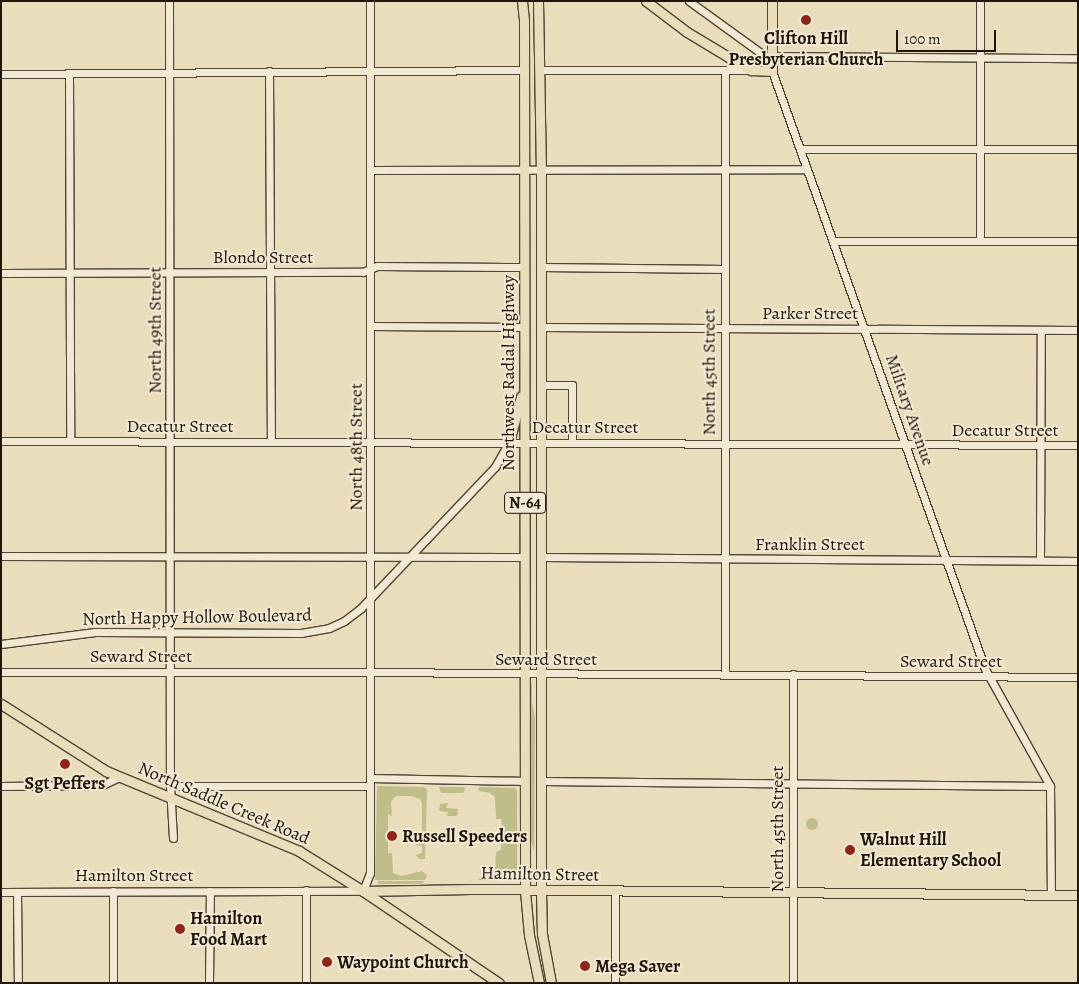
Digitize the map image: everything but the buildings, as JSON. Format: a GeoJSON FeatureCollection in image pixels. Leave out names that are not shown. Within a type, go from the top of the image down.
{"type":"FeatureCollection","features":[{"type":"Feature","properties":{"kind":"main road","name":"Northwest Radial Highway"},"geometry":{"type":"LineString","coordinates":[[523,1],[525,891],[529,935],[539,983]]}},
{"type":"Feature","properties":{"kind":"main road","name":"Northwest Radial Highway"},"geometry":{"type":"LineString","coordinates":[[538,1],[541,170],[542,557],[540,891],[542,934],[551,983]]}},
{"type":"Feature","properties":{"kind":"main road"},"geometry":{"type":"LineString","coordinates":[[540,32],[542,1]]}},
{"type":"Feature","properties":{"kind":"main road"},"geometry":{"type":"LineString","coordinates":[[646,1],[687,32],[751,70],[772,71],[772,1]]}},
{"type":"Feature","properties":{"kind":"main road"},"geometry":{"type":"LineString","coordinates":[[509,442],[515,426],[525,377]]}},
{"type":"Feature","properties":{"kind":"main road","name":"North Saddle Creek Road"},"geometry":{"type":"LineString","coordinates":[[4,704],[92,763],[119,777],[286,845],[363,891],[499,983]]}},
{"type":"Feature","properties":{"kind":"main road","name":"Hamilton Street"},"geometry":{"type":"LineString","coordinates":[[363,891],[1078,895]]}},
{"type":"Feature","properties":{"kind":"street","name":"North 49th Street"},"geometry":{"type":"LineString","coordinates":[[169,1],[170,786],[173,838]]}},
{"type":"Feature","properties":{"kind":"street","name":"North 48th Street"},"geometry":{"type":"LineString","coordinates":[[363,891],[370,873],[370,1]]}},
{"type":"Feature","properties":{"kind":"street"},"geometry":{"type":"LineString","coordinates":[[689,1],[761,54],[771,56],[1078,58]]}},
{"type":"Feature","properties":{"kind":"street"},"geometry":{"type":"LineString","coordinates":[[980,1],[980,241]]}},
{"type":"Feature","properties":{"kind":"street"},"geometry":{"type":"LineString","coordinates":[[1,74],[524,70]]}},
{"type":"Feature","properties":{"kind":"street"},"geometry":{"type":"LineString","coordinates":[[540,70],[751,70]]}},
{"type":"Feature","properties":{"kind":"street","name":"North 45th Street"},"geometry":{"type":"LineString","coordinates":[[725,70],[725,674]]}},
{"type":"Feature","properties":{"kind":"street"},"geometry":{"type":"LineString","coordinates":[[269,71],[271,441]]}},
{"type":"Feature","properties":{"kind":"street","name":"Military Avenue"},"geometry":{"type":"LineString","coordinates":[[772,71],[988,676],[1050,786],[1051,895]]}},
{"type":"Feature","properties":{"kind":"street"},"geometry":{"type":"LineString","coordinates":[[69,73],[70,440]]}},
{"type":"Feature","properties":{"kind":"street"},"geometry":{"type":"LineString","coordinates":[[800,149],[1078,149]]}},
{"type":"Feature","properties":{"kind":"street"},"geometry":{"type":"LineString","coordinates":[[371,170],[807,169]]}},
{"type":"Feature","properties":{"kind":"street"},"geometry":{"type":"LineString","coordinates":[[833,242],[1078,241]]}},
{"type":"Feature","properties":{"kind":"street","name":"Blondo Street"},"geometry":{"type":"LineString","coordinates":[[1,273],[363,272],[377,266],[524,267]]}},
{"type":"Feature","properties":{"kind":"street"},"geometry":{"type":"LineString","coordinates":[[541,267],[725,269]]}},
{"type":"Feature","properties":{"kind":"street"},"geometry":{"type":"LineString","coordinates":[[371,326],[524,327]]}},
{"type":"Feature","properties":{"kind":"street","name":"Parker Street"},"geometry":{"type":"LineString","coordinates":[[541,327],[1078,330]]}},
{"type":"Feature","properties":{"kind":"street"},"geometry":{"type":"LineString","coordinates":[[1040,560],[1041,330]]}},
{"type":"Feature","properties":{"kind":"street"},"geometry":{"type":"LineString","coordinates":[[541,385],[572,385],[572,442]]}},
{"type":"Feature","properties":{"kind":"street","name":"Decatur Street"},"geometry":{"type":"LineString","coordinates":[[1,440],[1078,445]]}},
{"type":"Feature","properties":{"kind":"street","name":"North Happy Hollow Boulevard"},"geometry":{"type":"LineString","coordinates":[[1,644],[13,644],[80,633],[315,632],[344,621],[370,598],[495,468],[509,442]]}},
{"type":"Feature","properties":{"kind":"street"},"geometry":{"type":"LineString","coordinates":[[1,556],[525,557]]}},
{"type":"Feature","properties":{"kind":"street","name":"Franklin Street"},"geometry":{"type":"LineString","coordinates":[[542,557],[1078,560]]}},
{"type":"Feature","properties":{"kind":"street","name":"North Happy Hollow Boulevard"},"geometry":{"type":"LineString","coordinates":[[1,649],[13,644]]}},
{"type":"Feature","properties":{"kind":"street","name":"Seward Street"},"geometry":{"type":"LineString","coordinates":[[1,670],[1078,677]]}},
{"type":"Feature","properties":{"kind":"street","name":"North 45th Street"},"geometry":{"type":"LineString","coordinates":[[793,674],[793,983]]}},
{"type":"Feature","properties":{"kind":"street"},"geometry":{"type":"LineString","coordinates":[[1,786],[102,785],[119,777]]}},
{"type":"Feature","properties":{"kind":"street"},"geometry":{"type":"LineString","coordinates":[[370,778],[525,781]]}},
{"type":"Feature","properties":{"kind":"street"},"geometry":{"type":"LineString","coordinates":[[541,781],[1050,786]]}},
{"type":"Feature","properties":{"kind":"street"},"geometry":{"type":"LineString","coordinates":[[170,786],[370,786]]}},
{"type":"Feature","properties":{"kind":"street"},"geometry":{"type":"LineString","coordinates":[[306,890],[306,983]]}},
{"type":"Feature","properties":{"kind":"street"},"geometry":{"type":"LineString","coordinates":[[113,891],[113,983]]}},
{"type":"Feature","properties":{"kind":"street"},"geometry":{"type":"LineString","coordinates":[[210,891],[210,983]]}},
{"type":"Feature","properties":{"kind":"street","name":"Hamilton Street"},"geometry":{"type":"LineString","coordinates":[[1,892],[363,891]]}},
{"type":"Feature","properties":{"kind":"street"},"geometry":{"type":"LineString","coordinates":[[17,892],[18,983]]}},
{"type":"Feature","properties":{"kind":"street"},"geometry":{"type":"LineString","coordinates":[[615,892],[615,983]]}},
{"type":"Feature","properties":{"kind":"shaded area"},"geometry":{"type":"Polygon","coordinates":[[[530,684],[532,684],[535,718],[534,852],[530,836],[530,684]]]}},
{"type":"Feature","properties":{"kind":"shaded area"},"geometry":{"type":"Polygon","coordinates":[[[377,786],[423,787],[427,789],[425,859],[419,859],[416,855],[422,853],[422,846],[416,845],[417,838],[422,833],[422,803],[420,799],[411,796],[396,796],[391,802],[392,816],[388,814],[388,853],[392,853],[393,873],[402,876],[422,871],[427,875],[425,880],[375,880],[377,786]]]}},
{"type":"Feature","properties":{"kind":"shaded area"},"geometry":{"type":"Polygon","coordinates":[[[439,787],[464,787],[465,790],[463,793],[441,793],[439,787]]]}},
{"type":"Feature","properties":{"kind":"shaded area"},"geometry":{"type":"Polygon","coordinates":[[[478,788],[515,788],[517,790],[517,870],[513,871],[514,879],[511,881],[478,880],[481,876],[490,875],[495,871],[496,852],[501,850],[502,826],[501,819],[496,819],[495,797],[490,793],[479,791],[478,788]]]}},
{"type":"Feature","properties":{"kind":"shaded area"},"geometry":{"type":"Polygon","coordinates":[[[448,803],[446,808],[458,809],[457,816],[447,816],[448,812],[439,811],[440,804],[448,803]]]}},
{"type":"Feature","properties":{"kind":"shaded area"},"geometry":{"type":"Polygon","coordinates":[[[812,818],[818,824],[812,830],[806,824],[812,818]]]}},
{"type":"Feature","properties":{"kind":"shaded area"},"geometry":{"type":"Polygon","coordinates":[[[378,881],[424,882],[421,884],[378,884],[378,881]]]}},
{"type":"Feature","properties":{"kind":"place","name":"Clifton Hill Presbyterian Church"},"geometry":{"type":"Point","coordinates":[806,20]}},
{"type":"Feature","properties":{"kind":"place","name":"Sgt Peffers"},"geometry":{"type":"Point","coordinates":[65,764]}},
{"type":"Feature","properties":{"kind":"place","name":"Russell Speeders"},"geometry":{"type":"Point","coordinates":[392,836]}},
{"type":"Feature","properties":{"kind":"place","name":"Walnut Hill Elementary School"},"geometry":{"type":"Point","coordinates":[850,850]}},
{"type":"Feature","properties":{"kind":"place","name":"Hamilton Food Mart"},"geometry":{"type":"Point","coordinates":[180,929]}},
{"type":"Feature","properties":{"kind":"place","name":"Waypoint Church"},"geometry":{"type":"Point","coordinates":[327,962]}},
{"type":"Feature","properties":{"kind":"place","name":"Mega Saver"},"geometry":{"type":"Point","coordinates":[585,966]}}]}
